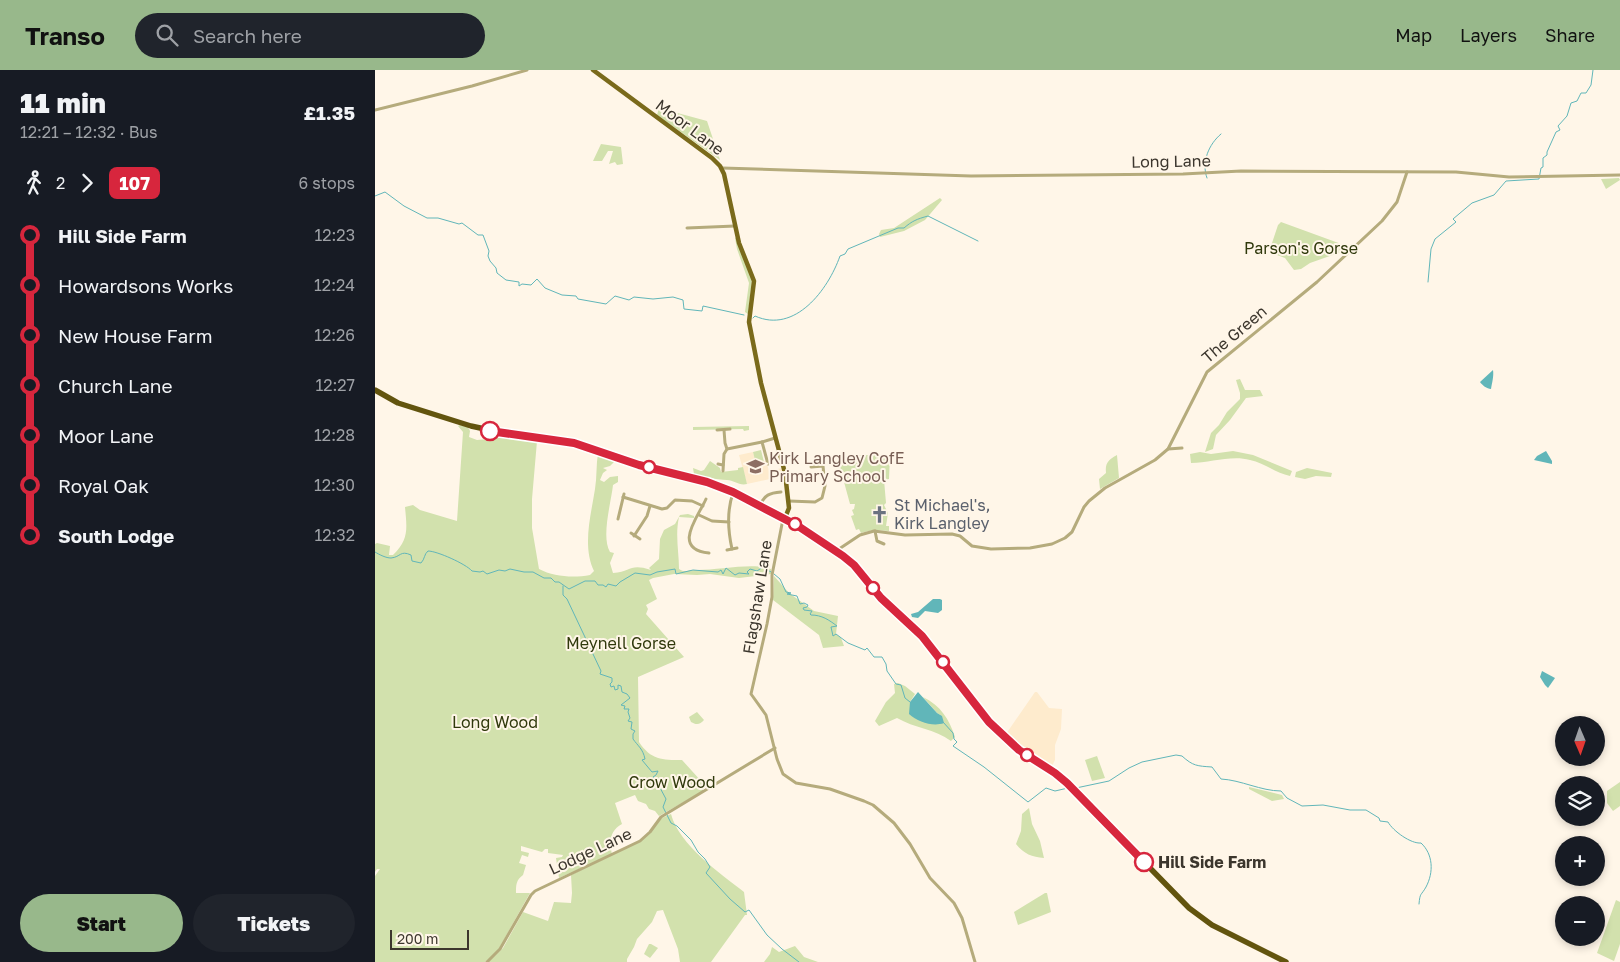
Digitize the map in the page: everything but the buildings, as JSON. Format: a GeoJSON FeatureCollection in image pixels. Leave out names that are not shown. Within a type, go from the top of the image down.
{"type":"FeatureCollection","features":[{"type":"Feature","properties":{"kind":"highway"},"geometry":{"type":"LineString","coordinates":[[375,390],[398,403],[455,422],[491,431],[579,445],[635,464],[707,482],[733,492],[784,518],[836,551],[854,565],[881,598],[922,636],[989,722],[1019,750],[1067,783],[1189,908],[1212,925],[1286,962]]}},
{"type":"Feature","properties":{"kind":"main road","name":"Moor Lane"},"geometry":{"type":"LineString","coordinates":[[593,70],[712,158],[722,168],[739,243],[754,281],[749,322],[761,382],[785,473],[789,501],[788,510],[784,518]]}},
{"type":"Feature","properties":{"kind":"street"},"geometry":{"type":"LineString","coordinates":[[375,110],[527,70]]}},
{"type":"Feature","properties":{"kind":"street","name":"Long Lane"},"geometry":{"type":"LineString","coordinates":[[722,168],[971,176],[1183,174],[1241,171],[1461,172],[1509,177],[1620,175]]}},
{"type":"Feature","properties":{"kind":"street","name":"The Green"},"geometry":{"type":"LineString","coordinates":[[875,531],[905,535],[952,534],[960,536],[977,548],[1030,548],[1052,544],[1065,538],[1072,532],[1089,501],[1105,488],[1155,460],[1168,449],[1207,372],[1317,282],[1382,221],[1397,202],[1407,172]]}},
{"type":"Feature","properties":{"kind":"street"},"geometry":{"type":"LineString","coordinates":[[687,228],[736,226]]}},
{"type":"Feature","properties":{"kind":"street"},"geometry":{"type":"LineString","coordinates":[[717,430],[730,429]]}},
{"type":"Feature","properties":{"kind":"street"},"geometry":{"type":"LineString","coordinates":[[724,430],[727,449]]}},
{"type":"Feature","properties":{"kind":"street"},"geometry":{"type":"LineString","coordinates":[[723,472],[724,454],[727,449],[775,438]]}},
{"type":"Feature","properties":{"kind":"street"},"geometry":{"type":"LineString","coordinates":[[762,442],[768,464]]}},
{"type":"Feature","properties":{"kind":"street"},"geometry":{"type":"LineString","coordinates":[[1168,449],[1182,448]]}},
{"type":"Feature","properties":{"kind":"street"},"geometry":{"type":"LineString","coordinates":[[718,464],[723,465]]}},
{"type":"Feature","properties":{"kind":"street"},"geometry":{"type":"LineString","coordinates":[[789,501],[815,502],[822,498],[825,486],[823,466],[811,467]]}},
{"type":"Feature","properties":{"kind":"street"},"geometry":{"type":"LineString","coordinates":[[732,549],[729,522],[730,503],[733,492]]}},
{"type":"Feature","properties":{"kind":"street"},"geometry":{"type":"LineString","coordinates":[[760,506],[767,495],[781,492]]}},
{"type":"Feature","properties":{"kind":"street"},"geometry":{"type":"LineString","coordinates":[[612,514],[618,517],[623,495],[665,509],[672,502],[679,500],[692,501],[703,506]]}},
{"type":"Feature","properties":{"kind":"street"},"geometry":{"type":"LineString","coordinates":[[707,499],[689,531],[689,539],[695,551],[709,553]]}},
{"type":"Feature","properties":{"kind":"street"},"geometry":{"type":"LineString","coordinates":[[635,536],[645,519],[650,505]]}},
{"type":"Feature","properties":{"kind":"street"},"geometry":{"type":"LineString","coordinates":[[699,515],[712,521],[729,522]]}},
{"type":"Feature","properties":{"kind":"street","name":"Flagshaw Lane"},"geometry":{"type":"LineString","coordinates":[[784,518],[772,575],[772,597],[767,624],[751,694],[766,715],[780,768],[788,779],[795,783],[830,789],[873,805],[894,823],[910,844],[930,878],[955,903],[962,918],[975,962]]}},
{"type":"Feature","properties":{"kind":"street"},"geometry":{"type":"LineString","coordinates":[[693,524],[697,527]]}},
{"type":"Feature","properties":{"kind":"street"},"geometry":{"type":"LineString","coordinates":[[836,551],[860,535],[875,531],[875,543],[884,544]]}},
{"type":"Feature","properties":{"kind":"street"},"geometry":{"type":"LineString","coordinates":[[631,534],[640,539]]}},
{"type":"Feature","properties":{"kind":"street"},"geometry":{"type":"LineString","coordinates":[[727,550],[737,548]]}},
{"type":"Feature","properties":{"kind":"street","name":"Lodge Lane"},"geometry":{"type":"LineString","coordinates":[[487,962],[500,949],[535,891],[640,842],[667,813],[775,748]]}},
{"type":"Feature","properties":{"kind":"shaded area","name":"Kirk Langley CofE Primary School"},"geometry":{"type":"Polygon","coordinates":[[[753,452],[756,463],[766,461],[769,471],[782,468],[784,476],[747,484],[739,455],[753,452]]]}},
{"type":"Feature","properties":{"kind":"shaded area"},"geometry":{"type":"Polygon","coordinates":[[[1035,692],[1037,692],[1049,708],[1062,709],[1061,729],[1055,745],[1055,760],[1051,768],[1032,756],[1030,752],[1006,734],[1035,692]]]}},
{"type":"Feature","properties":{"kind":"green space"},"geometry":{"type":"Polygon","coordinates":[[[659,108],[707,121],[720,160],[657,115],[659,108]]]}},
{"type":"Feature","properties":{"kind":"green space"},"geometry":{"type":"Polygon","coordinates":[[[601,144],[621,147],[623,164],[617,165],[615,162],[609,164],[613,151],[608,151],[602,161],[593,161],[601,144]]]}},
{"type":"Feature","properties":{"kind":"green space"},"geometry":{"type":"Polygon","coordinates":[[[1619,178],[1620,180],[1606,189],[1601,179],[1619,178]]]}},
{"type":"Feature","properties":{"kind":"green space"},"geometry":{"type":"Polygon","coordinates":[[[940,198],[942,200],[925,220],[904,231],[880,237],[881,230],[894,228],[940,198]]]}},
{"type":"Feature","properties":{"kind":"green space","name":"Parson's Gorse"},"geometry":{"type":"Polygon","coordinates":[[[1281,222],[1344,245],[1344,251],[1310,263],[1301,269],[1294,270],[1285,258],[1269,252],[1278,225],[1281,222]]]}},
{"type":"Feature","properties":{"kind":"green space"},"geometry":{"type":"Polygon","coordinates":[[[737,237],[752,279],[748,314],[745,312],[749,283],[737,249],[735,238],[737,237]]]}},
{"type":"Feature","properties":{"kind":"green space"},"geometry":{"type":"Polygon","coordinates":[[[1240,379],[1245,390],[1260,390],[1263,396],[1246,398],[1216,435],[1213,449],[1205,452],[1211,433],[1240,399],[1236,380],[1240,379]]]}},
{"type":"Feature","properties":{"kind":"green space"},"geometry":{"type":"Polygon","coordinates":[[[458,426],[468,427],[470,431],[469,437],[477,440],[488,439],[490,433],[537,441],[532,499],[532,528],[539,569],[551,574],[571,577],[590,575],[594,571],[590,561],[588,541],[596,484],[598,453],[616,460],[610,466],[603,468],[607,470],[603,473],[600,480],[604,482],[610,477],[618,476],[618,482],[613,485],[606,529],[607,546],[610,552],[614,553],[610,563],[613,573],[638,567],[651,570],[649,568],[659,559],[660,539],[664,530],[675,524],[680,515],[688,514],[694,516],[694,518],[679,517],[677,537],[679,569],[685,571],[754,566],[771,569],[771,574],[739,578],[710,574],[674,574],[649,580],[657,599],[646,605],[648,609],[646,614],[684,657],[638,677],[639,742],[643,748],[657,758],[682,760],[702,782],[703,791],[659,816],[655,811],[649,809],[646,804],[638,801],[635,795],[615,803],[622,824],[611,837],[612,854],[559,878],[556,858],[563,855],[548,853],[548,849],[542,852],[521,846],[521,851],[529,853],[528,857],[522,855],[519,863],[526,865],[523,875],[517,883],[516,893],[530,893],[497,952],[485,962],[375,962],[375,876],[380,869],[377,869],[375,872],[375,544],[390,546],[389,555],[393,555],[398,549],[406,533],[405,507],[413,505],[420,510],[457,521],[463,432],[458,426]]]}},
{"type":"Feature","properties":{"kind":"green space"},"geometry":{"type":"Polygon","coordinates":[[[749,426],[749,430],[744,431],[743,429],[693,430],[693,427],[749,426]]]}},
{"type":"Feature","properties":{"kind":"green space"},"geometry":{"type":"Polygon","coordinates":[[[761,450],[764,462],[756,464],[753,452],[761,450]]]}},
{"type":"Feature","properties":{"kind":"green space"},"geometry":{"type":"Polygon","coordinates":[[[1233,451],[1253,455],[1292,471],[1290,476],[1255,461],[1243,459],[1191,463],[1190,454],[1233,451]]]}},
{"type":"Feature","properties":{"kind":"green space"},"geometry":{"type":"Polygon","coordinates":[[[890,455],[889,479],[884,480],[886,503],[884,505],[888,513],[886,526],[889,526],[889,531],[873,530],[861,533],[859,529],[856,530],[851,516],[854,515],[852,510],[855,504],[850,504],[838,460],[847,456],[890,455]]]}},
{"type":"Feature","properties":{"kind":"green space"},"geometry":{"type":"Polygon","coordinates":[[[1117,455],[1119,478],[1100,489],[1099,479],[1106,473],[1108,462],[1117,455]]]}},
{"type":"Feature","properties":{"kind":"green space"},"geometry":{"type":"Polygon","coordinates":[[[710,461],[720,468],[721,472],[738,470],[738,468],[743,467],[747,484],[694,474],[693,468],[701,471],[704,470],[710,461]]]}},
{"type":"Feature","properties":{"kind":"green space"},"geometry":{"type":"Polygon","coordinates":[[[1307,468],[1332,473],[1331,477],[1316,476],[1305,479],[1295,477],[1296,472],[1307,468]]]}},
{"type":"Feature","properties":{"kind":"green space"},"geometry":{"type":"Polygon","coordinates":[[[774,576],[789,593],[814,611],[838,616],[836,634],[841,638],[844,646],[823,648],[819,635],[773,600],[774,576]]]}},
{"type":"Feature","properties":{"kind":"green space"},"geometry":{"type":"Polygon","coordinates":[[[898,683],[915,694],[910,702],[942,716],[923,697],[939,709],[950,724],[955,737],[951,741],[897,718],[879,726],[875,721],[886,702],[895,693],[894,684],[898,683]]]}},
{"type":"Feature","properties":{"kind":"green space"},"geometry":{"type":"Polygon","coordinates":[[[697,712],[704,720],[701,723],[695,724],[691,722],[689,717],[697,712]]]}},
{"type":"Feature","properties":{"kind":"green space"},"geometry":{"type":"Polygon","coordinates":[[[1097,756],[1105,778],[1092,781],[1085,760],[1097,756]]]}},
{"type":"Feature","properties":{"kind":"green space"},"geometry":{"type":"Polygon","coordinates":[[[1620,782],[1620,806],[1613,811],[1607,803],[1607,791],[1620,782]]]}},
{"type":"Feature","properties":{"kind":"green space"},"geometry":{"type":"Polygon","coordinates":[[[1249,787],[1282,795],[1284,799],[1272,801],[1249,789],[1249,787]]]}},
{"type":"Feature","properties":{"kind":"green space"},"geometry":{"type":"Polygon","coordinates":[[[1029,808],[1032,824],[1040,841],[1044,858],[1029,854],[1016,844],[1021,831],[1022,814],[1029,808]]]}},
{"type":"Feature","properties":{"kind":"green space"},"geometry":{"type":"Polygon","coordinates":[[[671,814],[682,837],[701,858],[744,892],[747,915],[745,915],[711,962],[680,962],[678,949],[663,910],[657,911],[652,922],[637,939],[627,962],[488,962],[503,948],[523,912],[548,921],[554,902],[571,903],[571,875],[641,841],[662,818],[671,814]]]}},
{"type":"Feature","properties":{"kind":"green space"},"geometry":{"type":"Polygon","coordinates":[[[1047,893],[1051,912],[1018,925],[1014,912],[1047,893]]]}},
{"type":"Feature","properties":{"kind":"green space"},"geometry":{"type":"Polygon","coordinates":[[[1616,900],[1620,902],[1620,944],[1614,961],[1597,953],[1600,946],[1605,946],[1605,931],[1616,900]]]}},
{"type":"Feature","properties":{"kind":"green space"},"geometry":{"type":"Polygon","coordinates":[[[649,944],[658,948],[650,958],[644,954],[649,944]]]}},
{"type":"Feature","properties":{"kind":"green space"},"geometry":{"type":"Polygon","coordinates":[[[795,946],[804,957],[818,962],[764,962],[770,954],[772,947],[779,952],[795,946]]]}},
{"type":"Feature","properties":{"kind":"water"},"geometry":{"type":"Polygon","coordinates":[[[1493,370],[1491,389],[1489,389],[1480,382],[1493,370]]]}},
{"type":"Feature","properties":{"kind":"water"},"geometry":{"type":"Polygon","coordinates":[[[1546,451],[1552,464],[1534,460],[1537,456],[1546,451]]]}},
{"type":"Feature","properties":{"kind":"water"},"geometry":{"type":"Polygon","coordinates":[[[933,599],[942,600],[942,610],[938,613],[925,611],[918,618],[912,617],[911,614],[918,612],[933,599]]]}},
{"type":"Feature","properties":{"kind":"water"},"geometry":{"type":"Polygon","coordinates":[[[1542,671],[1555,678],[1548,688],[1540,677],[1542,671]]]}},
{"type":"Feature","properties":{"kind":"water"},"geometry":{"type":"Polygon","coordinates":[[[918,692],[942,716],[944,723],[926,723],[909,714],[910,702],[918,692]]]}},
{"type":"Feature","properties":{"kind":"waterway"},"geometry":{"type":"LineString","coordinates":[[1428,282],[1431,249],[1435,239],[1456,222],[1453,219],[1472,203],[1494,195],[1506,181],[1539,179],[1541,168],[1543,167],[1543,158],[1547,155],[1556,132],[1560,130],[1558,126],[1567,116],[1571,103],[1577,101],[1581,93],[1586,93],[1591,85],[1593,70]]}},
{"type":"Feature","properties":{"kind":"waterway"},"geometry":{"type":"LineString","coordinates":[[1207,178],[1205,172],[1207,154],[1221,134]]}},
{"type":"Feature","properties":{"kind":"waterway"},"geometry":{"type":"LineString","coordinates":[[375,196],[385,192],[404,206],[427,218],[438,218],[459,224],[462,223],[478,235],[483,235],[489,251],[488,256],[497,273],[506,280],[519,282],[519,286],[522,284],[531,285],[537,279],[545,288],[562,295],[576,296],[578,299],[606,304],[615,296],[629,300],[634,297],[653,299],[673,297],[683,300],[684,309],[702,311],[703,306],[744,315]]}},
{"type":"Feature","properties":{"kind":"waterway"},"geometry":{"type":"LineString","coordinates":[[753,318],[755,316],[770,320],[783,319],[796,314],[818,295],[835,269],[840,256],[845,254],[848,249],[898,228],[904,228],[921,218],[928,216],[978,241]]}},
{"type":"Feature","properties":{"kind":"waterway"},"geometry":{"type":"LineString","coordinates":[[375,552],[391,558],[402,553],[407,554],[411,555],[412,561],[421,563],[428,551],[444,555],[472,571],[483,571],[487,574],[510,569],[533,572],[544,578],[551,578],[569,589],[585,581],[595,581],[598,585],[606,587],[608,584],[616,586],[635,573],[650,575],[675,569],[676,574],[693,570],[718,572],[721,570],[723,574],[726,568],[735,575],[739,573],[749,574],[747,572],[750,569],[757,571],[763,567],[771,572]]}},
{"type":"Feature","properties":{"kind":"waterway"},"geometry":{"type":"LineString","coordinates":[[774,574],[780,579],[786,592],[791,593],[787,594],[797,596],[800,604],[808,605],[803,608],[804,610],[812,611],[811,615],[822,617],[837,626],[831,627],[833,636],[836,634],[848,643],[865,650],[867,648],[874,657],[882,657],[887,671],[896,684],[901,685],[905,698],[910,702]]}},
{"type":"Feature","properties":{"kind":"waterway"},"geometry":{"type":"LineString","coordinates":[[563,586],[563,595],[567,599],[601,671],[600,674],[612,678],[611,687],[614,686],[615,690],[618,689],[618,685],[621,686],[622,692],[630,698],[621,705],[625,706],[624,709],[629,709],[630,718],[628,721],[632,722],[631,729],[635,731],[633,739],[642,750],[645,759],[642,760],[652,772],[658,771],[653,777],[659,781],[658,784],[666,799],[663,807],[671,823],[677,826],[691,840],[705,859],[710,867],[706,873],[745,912],[749,910],[767,935],[799,962]]}},
{"type":"Feature","properties":{"kind":"waterway"},"geometry":{"type":"LineString","coordinates":[[943,722],[953,733],[954,739],[957,742],[953,746],[984,767],[1028,802],[1046,788],[1055,791],[1068,788]]}},
{"type":"Feature","properties":{"kind":"waterway"},"geometry":{"type":"LineString","coordinates":[[1076,788],[1109,781],[1142,762],[1176,755],[1182,756],[1196,765],[1212,767],[1221,779],[1273,791],[1281,791],[1287,798],[1302,806],[1323,805],[1350,810],[1366,810],[1379,818],[1380,821],[1388,822],[1407,839],[1421,843],[1428,852],[1431,864],[1429,881],[1420,896],[1419,904]]}},
{"type":"Feature","properties":{"kind":"bus line","name":"107"},"geometry":{"type":"LineString","coordinates":[[490,431],[574,443],[639,465],[677,473],[720,486],[783,517],[808,532],[854,565],[881,598],[922,636],[989,722],[1019,750],[1067,783],[1144,862]]}},
{"type":"Feature","properties":{"kind":"place","name":"Kirk Langley CofE Primary School"},"geometry":{"type":"Point","coordinates":[755,467]}},
{"type":"Feature","properties":{"kind":"place","name":"St Michael's, Kirk Langley"},"geometry":{"type":"Point","coordinates":[880,514]}},
{"type":"Feature","properties":{"kind":"place","name":"Hill Side Farm"},"geometry":{"type":"Point","coordinates":[1144,862]}},
{"type":"Feature","properties":{"kind":"park label","name":"Meynell Gorse"},"geometry":{"type":"Point","coordinates":[621,643]}},
{"type":"Feature","properties":{"kind":"park label","name":"Long Wood"},"geometry":{"type":"Point","coordinates":[495,722]}},
{"type":"Feature","properties":{"kind":"park label","name":"Crow Wood"},"geometry":{"type":"Point","coordinates":[672,782]}}]}
